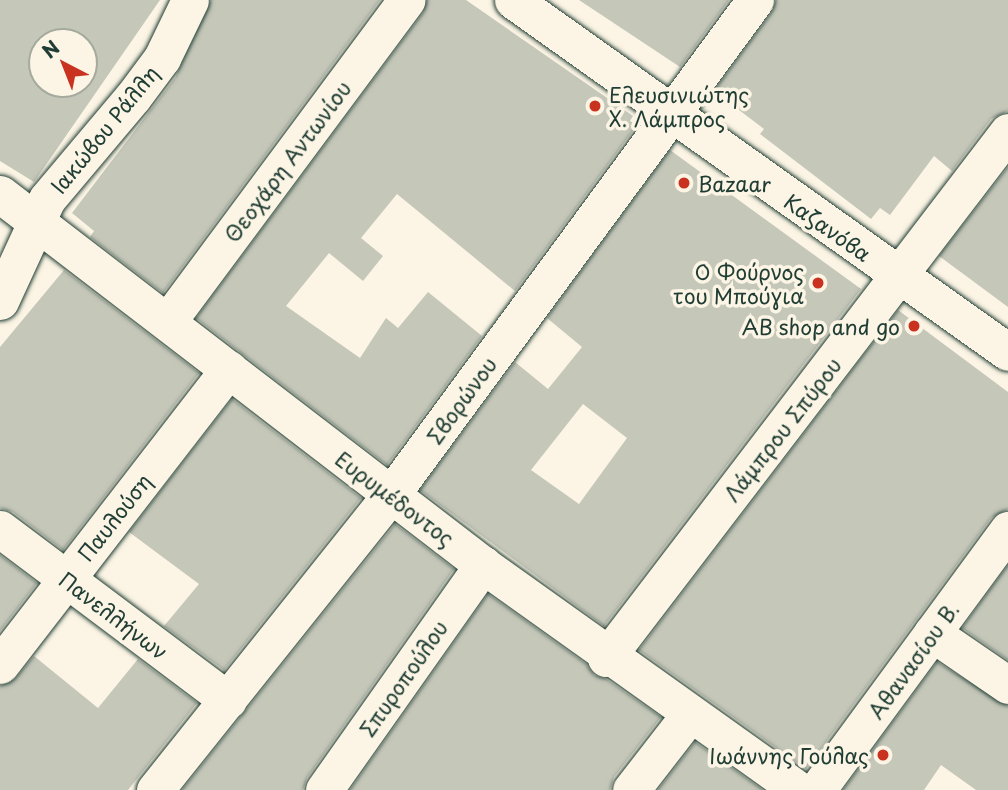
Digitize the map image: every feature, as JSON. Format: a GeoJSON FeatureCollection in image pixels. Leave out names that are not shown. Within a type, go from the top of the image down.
{"type":"FeatureCollection","features":[{"type":"Feature","properties":{"kind":"street","name":"Ιακώβου Ράλλη"},"geometry":{"type":"LineString","coordinates":[[0,301],[11,269],[35,220],[65,173],[148,78],[190,0]]}},
{"type":"Feature","properties":{"kind":"street","name":"Θεοχάρη Αντωνίου"},"geometry":{"type":"LineString","coordinates":[[167,321],[407,0]]}},
{"type":"Feature","properties":{"kind":"street","name":"Καζανόβα"},"geometry":{"type":"LineString","coordinates":[[513,0],[898,277],[1008,352]]}},
{"type":"Feature","properties":{"kind":"street","name":"Σβορώνου"},"geometry":{"type":"LineString","coordinates":[[155,790],[390,496],[755,0]]}},
{"type":"Feature","properties":{"kind":"street","name":"Λάμπρου Σπύρου"},"geometry":{"type":"LineString","coordinates":[[606,658],[1008,132]]}},
{"type":"Feature","properties":{"kind":"street","name":"Ευρυμέδοντος"},"geometry":{"type":"LineString","coordinates":[[0,194],[390,496],[606,658],[799,790]]}},
{"type":"Feature","properties":{"kind":"street","name":"Παυλούση"},"geometry":{"type":"LineString","coordinates":[[0,666],[229,369]]}},
{"type":"Feature","properties":{"kind":"street","name":"Πανελλήνων"},"geometry":{"type":"LineString","coordinates":[[0,529],[228,700]]}},
{"type":"Feature","properties":{"kind":"street","name":"Αθανασίου Β."},"geometry":{"type":"LineString","coordinates":[[817,790],[1008,530]]}},
{"type":"Feature","properties":{"kind":"street","name":"Σπυροπούλου"},"geometry":{"type":"LineString","coordinates":[[324,790],[483,565]]}},
{"type":"Feature","properties":{"kind":"street"},"geometry":{"type":"LineString","coordinates":[[932,633],[1008,685]]}},
{"type":"Feature","properties":{"kind":"street"},"geometry":{"type":"LineString","coordinates":[[631,790],[690,715]]}},
{"type":"Feature","properties":{"kind":"building"},"geometry":{"type":"Polygon","coordinates":[[[0,0],[160,0],[98,90],[98,28],[28,28],[28,98],[92,98],[34,182],[0,161],[0,0]]]}},
{"type":"Feature","properties":{"kind":"building"},"geometry":{"type":"Polygon","coordinates":[[[211,0],[380,0],[163,293],[90,237],[94,231],[72,213],[175,78],[211,0]]]}},
{"type":"Feature","properties":{"kind":"building"},"geometry":{"type":"Polygon","coordinates":[[[427,0],[466,0],[633,116],[630,121],[637,125],[515,291],[397,194],[361,238],[383,256],[363,281],[329,253],[286,306],[360,358],[386,318],[398,328],[428,292],[482,336],[387,465],[196,318],[423,13],[427,0]]]}},
{"type":"Feature","properties":{"kind":"building"},"geometry":{"type":"Polygon","coordinates":[[[579,0],[729,0],[680,67],[579,0]]]}},
{"type":"Feature","properties":{"kind":"building"},"geometry":{"type":"Polygon","coordinates":[[[776,0],[1008,0],[1008,111],[991,119],[952,171],[934,156],[890,215],[880,208],[871,219],[760,134],[764,129],[714,91],[772,12],[776,0]]]}},
{"type":"Feature","properties":{"kind":"building"},"geometry":{"type":"Polygon","coordinates":[[[670,150],[861,289],[604,626],[420,490],[515,362],[548,389],[582,347],[547,318],[670,150]],[[583,404],[531,470],[579,504],[627,438],[583,404]]]}},
{"type":"Feature","properties":{"kind":"building"},"geometry":{"type":"Polygon","coordinates":[[[1008,167],[1008,307],[939,256],[1008,167]]]}},
{"type":"Feature","properties":{"kind":"building"},"geometry":{"type":"Polygon","coordinates":[[[64,270],[199,373],[63,550],[13,512],[0,508],[0,347],[64,270]]]}},
{"type":"Feature","properties":{"kind":"building"},"geometry":{"type":"Polygon","coordinates":[[[898,310],[1008,392],[1008,509],[991,518],[806,769],[639,650],[898,310]]]}},
{"type":"Feature","properties":{"kind":"building"},"geometry":{"type":"Polygon","coordinates":[[[232,399],[361,498],[224,670],[164,626],[199,584],[129,532],[232,399]]]}},
{"type":"Feature","properties":{"kind":"building"},"geometry":{"type":"Polygon","coordinates":[[[395,524],[454,569],[307,778],[303,790],[182,790],[395,524]]]}},
{"type":"Feature","properties":{"kind":"building"},"geometry":{"type":"Polygon","coordinates":[[[0,555],[37,583],[0,631],[0,555]]]}},
{"type":"Feature","properties":{"kind":"building"},"geometry":{"type":"Polygon","coordinates":[[[1008,565],[1008,660],[962,628],[1008,565]]]}},
{"type":"Feature","properties":{"kind":"building"},"geometry":{"type":"Polygon","coordinates":[[[488,594],[586,664],[594,675],[606,679],[661,717],[614,777],[610,790],[350,790],[488,594]]]}},
{"type":"Feature","properties":{"kind":"building"},"geometry":{"type":"Polygon","coordinates":[[[34,656],[98,708],[138,659],[197,703],[128,790],[0,790],[0,686],[16,678],[34,656]]]}},
{"type":"Feature","properties":{"kind":"building"},"geometry":{"type":"Polygon","coordinates":[[[937,662],[1008,706],[1008,790],[976,790],[941,765],[924,790],[843,790],[937,662]]]}},
{"type":"Feature","properties":{"kind":"building"},"geometry":{"type":"Polygon","coordinates":[[[695,742],[763,790],[658,790],[695,742]]]}},
{"type":"Feature","properties":{"kind":"place","name":"Ελευσινιώτης Χ. Λάμπρος"},"geometry":{"type":"Point","coordinates":[595,106]}},
{"type":"Feature","properties":{"kind":"place","name":"Bazaar"},"geometry":{"type":"Point","coordinates":[684,183]}},
{"type":"Feature","properties":{"kind":"place","name":"Ο Φούρνος του Μπούγια"},"geometry":{"type":"Point","coordinates":[818,283]}},
{"type":"Feature","properties":{"kind":"place","name":"AB shop and go"},"geometry":{"type":"Point","coordinates":[914,326]}},
{"type":"Feature","properties":{"kind":"place","name":"Ιωάννης Γούλας"},"geometry":{"type":"Point","coordinates":[883,755]}}]}
